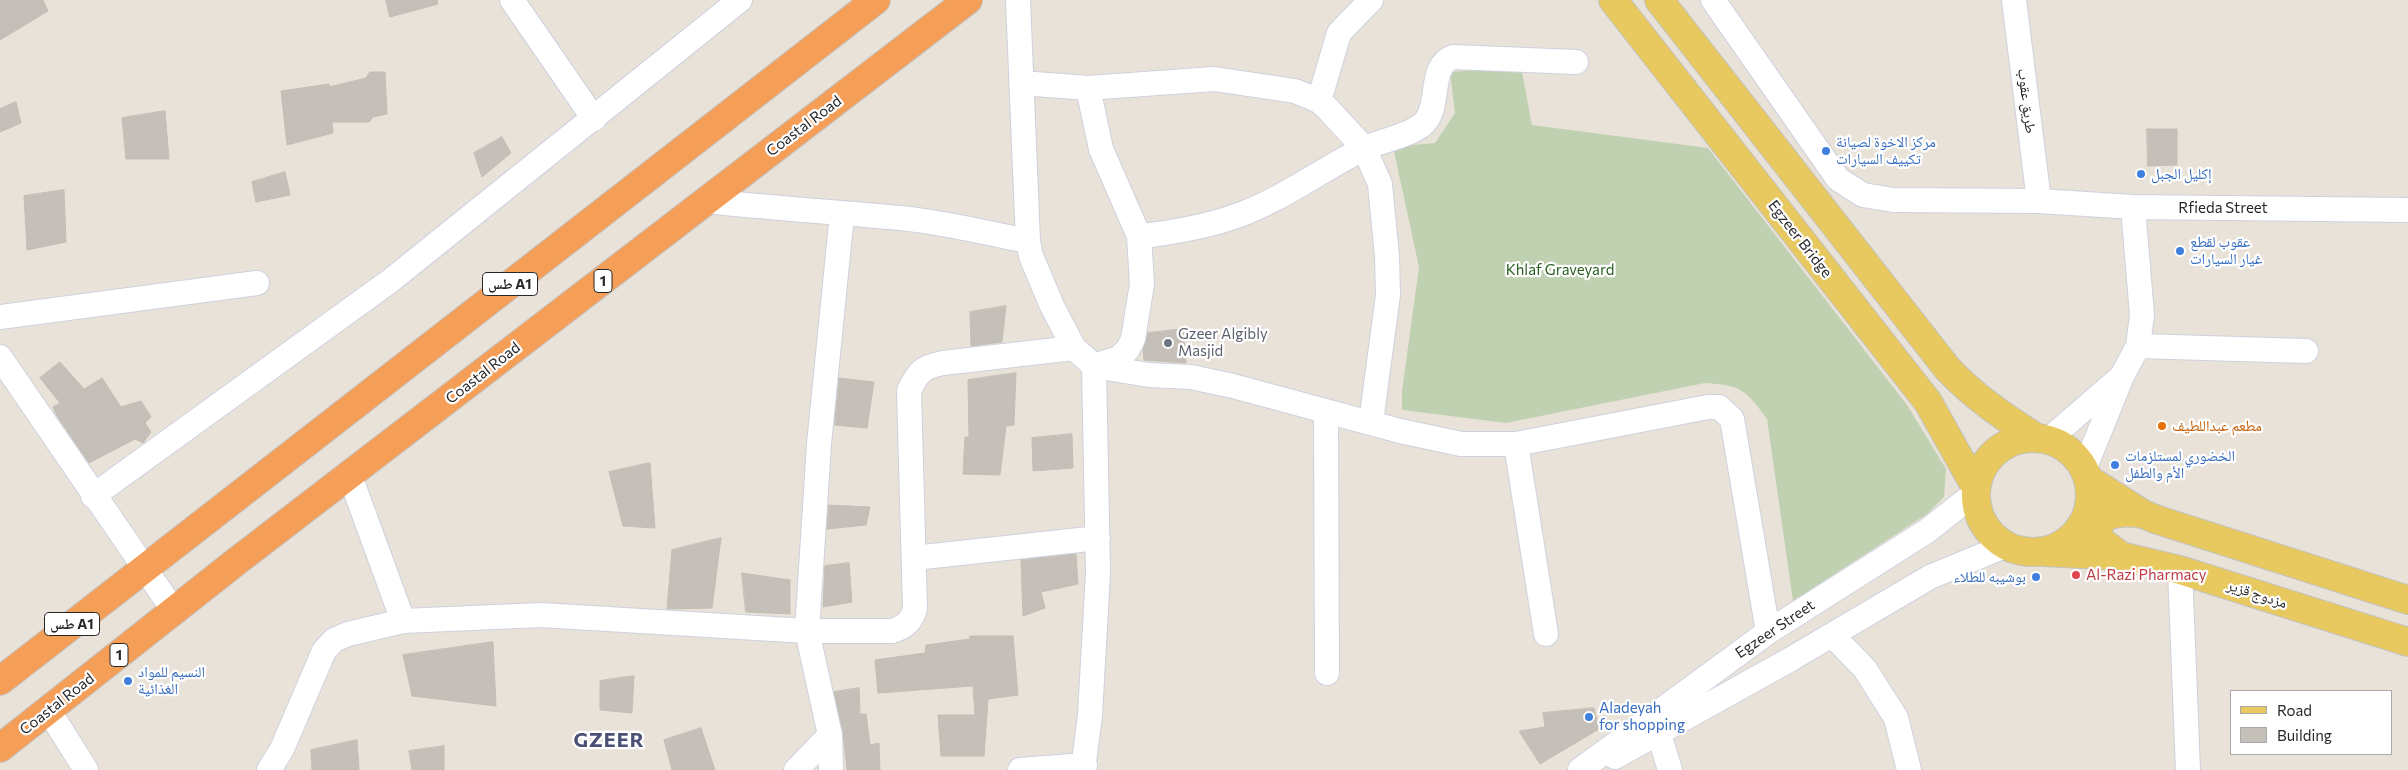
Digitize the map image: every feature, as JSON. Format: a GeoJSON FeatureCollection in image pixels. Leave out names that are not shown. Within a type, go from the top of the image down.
{"type":"FeatureCollection","features":[{"type":"Feature","properties":{"kind":"highway","name":"طس A1"},"geometry":{"type":"LineString","coordinates":[[0,681],[876,0]]}},
{"type":"Feature","properties":{"kind":"highway","name":"Coastal Road"},"geometry":{"type":"LineString","coordinates":[[0,748],[174,611],[968,0]]}},
{"type":"Feature","properties":{"kind":"main road","name":"Egzeer Bridge"},"geometry":{"type":"LineString","coordinates":[[1613,0],[1928,402],[1974,490]]}},
{"type":"Feature","properties":{"kind":"main road"},"geometry":{"type":"LineString","coordinates":[[1659,0],[1947,368],[1967,389],[1991,409],[2042,439],[2061,445],[2073,454],[2086,475],[2143,514],[2193,532],[2408,600]]}},
{"type":"Feature","properties":{"kind":"main road"},"geometry":{"type":"LineString","coordinates":[[2042,439],[2024,438],[2000,448],[1983,467],[1974,490],[1980,519],[1986,530],[2006,546],[2031,553],[2044,552],[2069,540],[2079,530],[2089,506],[2086,475]]}},
{"type":"Feature","properties":{"kind":"main road"},"geometry":{"type":"LineString","coordinates":[[2121,556],[2109,549],[2101,541],[2099,528],[2103,520],[2118,512],[2143,514]]}},
{"type":"Feature","properties":{"kind":"main road","name":"مزدوج قزير"},"geometry":{"type":"LineString","coordinates":[[2044,552],[2121,556],[2180,570],[2408,642]]}},
{"type":"Feature","properties":{"kind":"street"},"geometry":{"type":"LineString","coordinates":[[512,0],[594,119]]}},
{"type":"Feature","properties":{"kind":"street"},"geometry":{"type":"LineString","coordinates":[[93,496],[390,281],[740,0]]}},
{"type":"Feature","properties":{"kind":"street"},"geometry":{"type":"LineString","coordinates":[[1018,0],[1028,241],[1031,256],[1052,306],[1074,348],[1094,366],[1149,375],[1191,378],[1233,386],[1326,412],[1461,444],[1516,444],[1708,407],[1719,407],[1727,412],[1732,420],[1768,632]]}},
{"type":"Feature","properties":{"kind":"street"},"geometry":{"type":"LineString","coordinates":[[1319,101],[1340,34],[1371,0]]}},
{"type":"Feature","properties":{"kind":"street","name":"Rfieda Street"},"geometry":{"type":"LineString","coordinates":[[1712,0],[1838,179],[1863,195],[1893,200],[2039,201],[2133,207],[2408,210]]}},
{"type":"Feature","properties":{"kind":"street","name":"طريق عقوب"},"geometry":{"type":"LineString","coordinates":[[2014,0],[2039,201]]}},
{"type":"Feature","properties":{"kind":"street"},"geometry":{"type":"LineString","coordinates":[[1139,236],[1156,235],[1239,216],[1273,200],[1364,148],[1424,123],[1428,117],[1437,87],[1439,66],[1445,59],[1453,57],[1576,62]]}},
{"type":"Feature","properties":{"kind":"street"},"geometry":{"type":"LineString","coordinates":[[1021,83],[1088,88],[1214,79],[1295,91],[1319,101],[1364,148],[1380,184],[1387,256],[1388,295],[1371,422]]}},
{"type":"Feature","properties":{"kind":"street"},"geometry":{"type":"LineString","coordinates":[[1088,88],[1102,149],[1139,236],[1142,284],[1133,339],[1128,349],[1119,358],[1094,366]]}},
{"type":"Feature","properties":{"kind":"street"},"geometry":{"type":"LineString","coordinates":[[706,201],[950,224],[1028,241]]}},
{"type":"Feature","properties":{"kind":"street"},"geometry":{"type":"LineString","coordinates":[[2086,475],[2122,376],[2138,346],[2142,316],[2133,207]]}},
{"type":"Feature","properties":{"kind":"street"},"geometry":{"type":"LineString","coordinates":[[832,770],[830,735],[807,630],[819,444],[842,214]]}},
{"type":"Feature","properties":{"kind":"street"},"geometry":{"type":"LineString","coordinates":[[0,317],[257,283]]}},
{"type":"Feature","properties":{"kind":"street"},"geometry":{"type":"LineString","coordinates":[[2138,346],[2306,351]]}},
{"type":"Feature","properties":{"kind":"street"},"geometry":{"type":"LineString","coordinates":[[269,770],[282,749],[324,651],[334,640],[348,634],[403,621],[541,615],[807,630],[892,631],[908,624],[914,616],[915,608],[909,391],[916,374],[930,365],[1074,348]]}},
{"type":"Feature","properties":{"kind":"street"},"geometry":{"type":"LineString","coordinates":[[0,357],[93,496],[174,611]]}},
{"type":"Feature","properties":{"kind":"street"},"geometry":{"type":"LineString","coordinates":[[1020,770],[1084,767],[1090,715],[1098,538],[1094,366]]}},
{"type":"Feature","properties":{"kind":"street"},"geometry":{"type":"LineString","coordinates":[[2042,439],[2122,376]]}},
{"type":"Feature","properties":{"kind":"street"},"geometry":{"type":"LineString","coordinates":[[1326,412],[1327,673]]}},
{"type":"Feature","properties":{"kind":"street"},"geometry":{"type":"LineString","coordinates":[[1516,444],[1546,634]]}},
{"type":"Feature","properties":{"kind":"street"},"geometry":{"type":"LineString","coordinates":[[350,476],[403,621]]}},
{"type":"Feature","properties":{"kind":"street","name":"Egzeer Street"},"geometry":{"type":"LineString","coordinates":[[1580,770],[1768,632],[1927,531],[1974,490]]}},
{"type":"Feature","properties":{"kind":"street"},"geometry":{"type":"LineString","coordinates":[[914,558],[1098,538]]}},
{"type":"Feature","properties":{"kind":"street","name":"Egzeer Street"},"geometry":{"type":"LineString","coordinates":[[1589,770],[1659,734],[1832,636],[1930,577],[2006,546]]}},
{"type":"Feature","properties":{"kind":"street"},"geometry":{"type":"LineString","coordinates":[[2180,570],[2188,770]]}},
{"type":"Feature","properties":{"kind":"street"},"geometry":{"type":"LineString","coordinates":[[1832,636],[1865,669],[1896,718],[1909,770]]}},
{"type":"Feature","properties":{"kind":"street"},"geometry":{"type":"LineString","coordinates":[[48,711],[86,770]]}},
{"type":"Feature","properties":{"kind":"street"},"geometry":{"type":"LineString","coordinates":[[1659,734],[1670,770]]}},
{"type":"Feature","properties":{"kind":"street"},"geometry":{"type":"LineString","coordinates":[[796,770],[830,735]]}},
{"type":"Feature","properties":{"kind":"green space","name":"Khlaf Graveyard"},"geometry":{"type":"Polygon","coordinates":[[[1521,67],[1532,125],[1708,148],[1907,405],[1946,469],[1944,497],[1927,514],[1793,601],[1767,419],[1754,401],[1742,391],[1727,385],[1705,383],[1506,423],[1402,410],[1402,391],[1419,267],[1393,147],[1435,143],[1455,113],[1450,72],[1521,67]]]}},
{"type":"Feature","properties":{"kind":"building"},"geometry":{"type":"Polygon","coordinates":[[[0,0],[43,0],[48,11],[0,40],[0,0]]]}},
{"type":"Feature","properties":{"kind":"building"},"geometry":{"type":"Polygon","coordinates":[[[386,0],[437,0],[438,4],[390,17],[386,0]]]}},
{"type":"Feature","properties":{"kind":"building"},"geometry":{"type":"Polygon","coordinates":[[[370,72],[385,72],[387,114],[373,117],[369,122],[332,122],[333,133],[287,145],[281,91],[329,84],[329,87],[366,78],[370,72]]]}},
{"type":"Feature","properties":{"kind":"building"},"geometry":{"type":"Polygon","coordinates":[[[16,102],[21,123],[0,132],[0,109],[16,102]]]}},
{"type":"Feature","properties":{"kind":"building"},"geometry":{"type":"Polygon","coordinates":[[[165,111],[169,159],[126,159],[122,118],[165,111]]]}},
{"type":"Feature","properties":{"kind":"building"},"geometry":{"type":"Polygon","coordinates":[[[2147,129],[2177,129],[2177,165],[2148,166],[2147,129]]]}},
{"type":"Feature","properties":{"kind":"building"},"geometry":{"type":"Polygon","coordinates":[[[502,137],[511,153],[482,177],[474,153],[502,137]]]}},
{"type":"Feature","properties":{"kind":"building"},"geometry":{"type":"Polygon","coordinates":[[[285,172],[290,195],[256,202],[252,182],[285,172]]]}},
{"type":"Feature","properties":{"kind":"building"},"geometry":{"type":"Polygon","coordinates":[[[64,190],[66,242],[27,250],[24,196],[64,190]]]}},
{"type":"Feature","properties":{"kind":"building"},"geometry":{"type":"Polygon","coordinates":[[[1006,306],[1002,342],[971,346],[970,312],[1006,306]]]}},
{"type":"Feature","properties":{"kind":"building"},"geometry":{"type":"Polygon","coordinates":[[[1183,329],[1186,363],[1144,360],[1143,350],[1148,333],[1183,329]]]}},
{"type":"Feature","properties":{"kind":"building"},"geometry":{"type":"Polygon","coordinates":[[[60,362],[84,389],[102,378],[121,407],[141,401],[151,417],[145,423],[151,432],[143,443],[135,439],[89,463],[57,416],[53,407],[60,403],[40,378],[60,362]]]}},
{"type":"Feature","properties":{"kind":"building"},"geometry":{"type":"Polygon","coordinates":[[[1016,373],[1014,425],[1006,426],[1000,475],[963,474],[965,437],[969,437],[968,380],[1016,373]]]}},
{"type":"Feature","properties":{"kind":"building"},"geometry":{"type":"Polygon","coordinates":[[[839,378],[874,382],[867,428],[835,425],[839,378]]]}},
{"type":"Feature","properties":{"kind":"building"},"geometry":{"type":"Polygon","coordinates":[[[1072,434],[1073,468],[1033,471],[1032,438],[1072,434]]]}},
{"type":"Feature","properties":{"kind":"building"},"geometry":{"type":"Polygon","coordinates":[[[650,463],[655,528],[623,526],[609,472],[650,463]]]}},
{"type":"Feature","properties":{"kind":"building"},"geometry":{"type":"Polygon","coordinates":[[[829,505],[870,507],[866,525],[827,529],[829,505]]]}},
{"type":"Feature","properties":{"kind":"building"},"geometry":{"type":"Polygon","coordinates":[[[721,538],[712,608],[667,609],[672,550],[721,538]]]}},
{"type":"Feature","properties":{"kind":"building"},"geometry":{"type":"Polygon","coordinates":[[[1076,554],[1078,584],[1041,592],[1045,608],[1023,616],[1021,560],[1076,554]]]}},
{"type":"Feature","properties":{"kind":"building"},"geometry":{"type":"Polygon","coordinates":[[[849,563],[852,602],[823,607],[825,566],[849,563]]]}},
{"type":"Feature","properties":{"kind":"building"},"geometry":{"type":"Polygon","coordinates":[[[742,573],[790,580],[790,614],[746,612],[742,573]]]}},
{"type":"Feature","properties":{"kind":"building"},"geometry":{"type":"Polygon","coordinates":[[[970,636],[1013,636],[1018,695],[988,699],[984,756],[941,756],[938,715],[975,715],[973,686],[878,693],[875,660],[925,653],[926,645],[970,639],[970,636]]]}},
{"type":"Feature","properties":{"kind":"building"},"geometry":{"type":"Polygon","coordinates":[[[493,642],[496,706],[412,696],[403,655],[493,642]]]}},
{"type":"Feature","properties":{"kind":"building"},"geometry":{"type":"Polygon","coordinates":[[[634,676],[632,713],[600,710],[600,681],[634,676]]]}},
{"type":"Feature","properties":{"kind":"building"},"geometry":{"type":"Polygon","coordinates":[[[859,688],[860,714],[866,714],[870,745],[879,743],[880,770],[847,770],[843,732],[834,692],[859,688]]]}},
{"type":"Feature","properties":{"kind":"building"},"geometry":{"type":"Polygon","coordinates":[[[1594,708],[1599,729],[1540,764],[1519,731],[1545,727],[1543,713],[1594,708]]]}},
{"type":"Feature","properties":{"kind":"building"},"geometry":{"type":"Polygon","coordinates":[[[701,728],[715,770],[672,770],[664,740],[701,728]]]}},
{"type":"Feature","properties":{"kind":"building"},"geometry":{"type":"Polygon","coordinates":[[[357,740],[359,770],[312,770],[311,750],[357,740]]]}},
{"type":"Feature","properties":{"kind":"building"},"geometry":{"type":"Polygon","coordinates":[[[444,746],[444,770],[412,770],[409,751],[444,746]]]}},
{"type":"Feature","properties":{"kind":"place","name":"مركز الاخوة لصيانة تكييف السيارات"},"geometry":{"type":"Point","coordinates":[1826,151]}},
{"type":"Feature","properties":{"kind":"place","name":"إكليل الجبل"},"geometry":{"type":"Point","coordinates":[2141,174]}},
{"type":"Feature","properties":{"kind":"place","name":"عقوب لقطع غيار السيارات"},"geometry":{"type":"Point","coordinates":[2180,251]}},
{"type":"Feature","properties":{"kind":"place","name":"Gzeer Algibly Masjid"},"geometry":{"type":"Point","coordinates":[1168,343]}},
{"type":"Feature","properties":{"kind":"place","name":"مطعم عبداللطيف"},"geometry":{"type":"Point","coordinates":[2162,426]}},
{"type":"Feature","properties":{"kind":"place","name":"الخضوري لمستلزمات الأم والطفل"},"geometry":{"type":"Point","coordinates":[2115,465]}},
{"type":"Feature","properties":{"kind":"place","name":"Al-Razi Pharmacy"},"geometry":{"type":"Point","coordinates":[2076,575]}},
{"type":"Feature","properties":{"kind":"place","name":"بوشيبه للطلاء"},"geometry":{"type":"Point","coordinates":[2036,577]}},
{"type":"Feature","properties":{"kind":"place","name":"النسيم للمواد الغذائية"},"geometry":{"type":"Point","coordinates":[128,681]}},
{"type":"Feature","properties":{"kind":"place","name":"Aladeyah for shopping"},"geometry":{"type":"Point","coordinates":[1589,717]}},
{"type":"Feature","properties":{"kind":"district","name":"GZEER"},"geometry":{"type":"Point","coordinates":[609,740]}}]}
